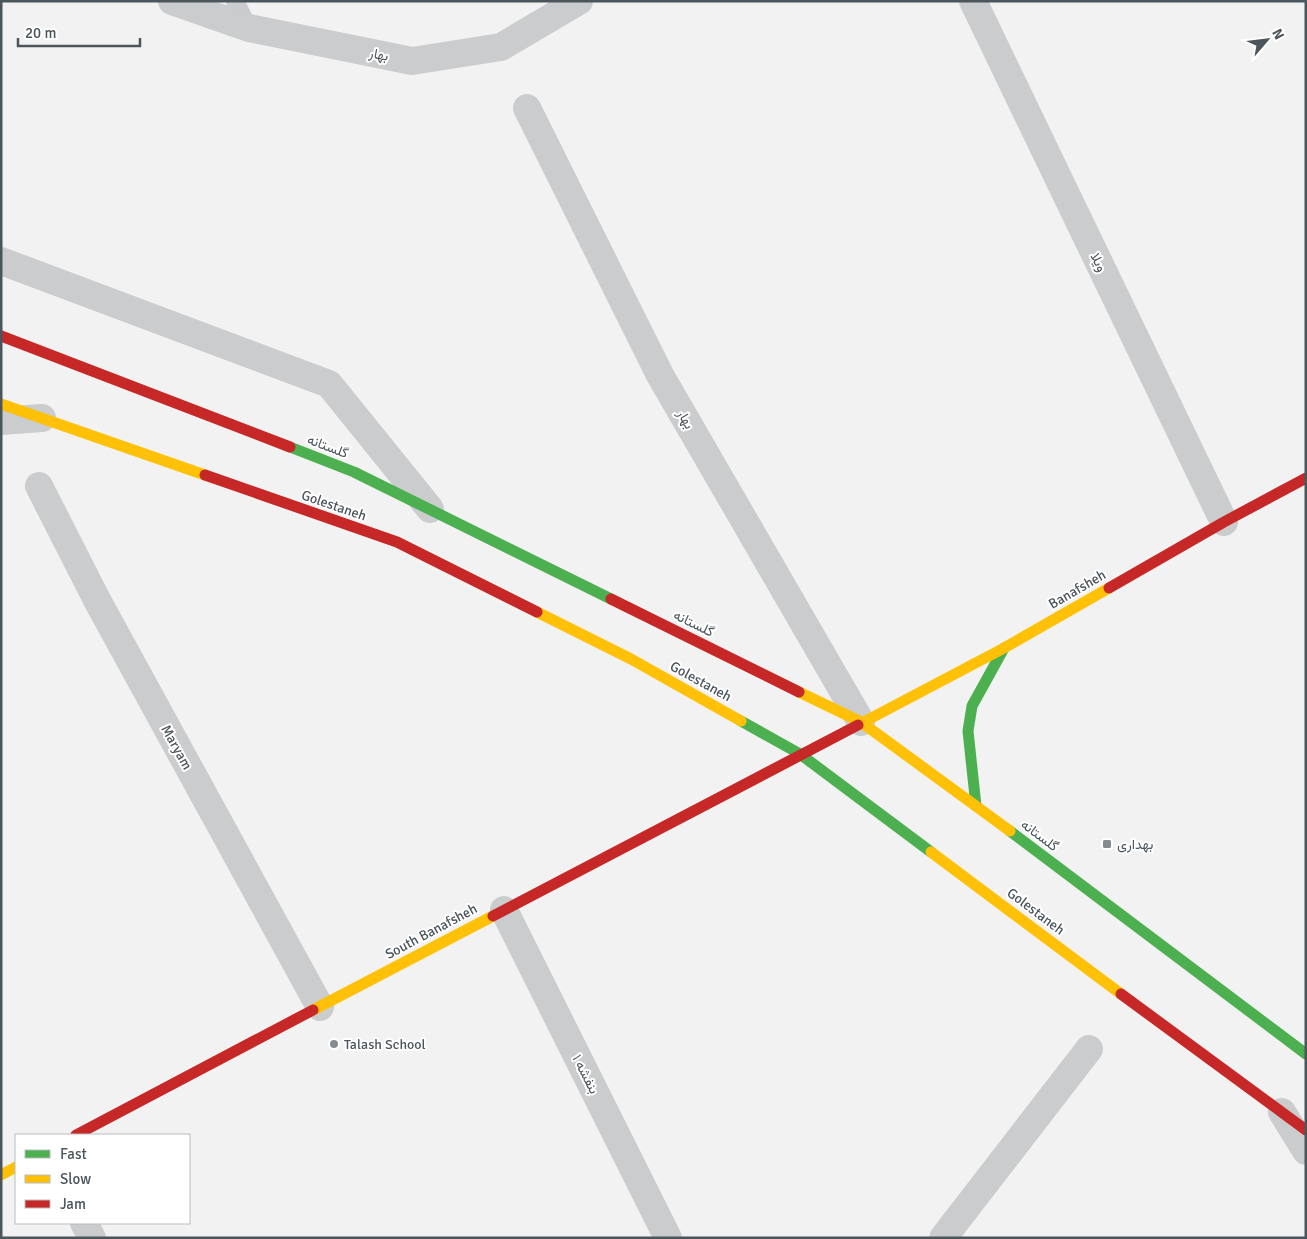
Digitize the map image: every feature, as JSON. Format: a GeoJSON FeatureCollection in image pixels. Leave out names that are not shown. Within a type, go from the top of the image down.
{"type":"FeatureCollection","features":[{"type":"Feature","properties":{"kind":"main road","name":"گلستانه"},"geometry":{"type":"LineString","coordinates":[[1,336],[354,472],[861,722],[1306,1054]]}},
{"type":"Feature","properties":{"kind":"main road","name":"Golestaneh"},"geometry":{"type":"LineString","coordinates":[[1,404],[397,542],[630,660],[800,754],[1306,1130]]}},
{"type":"Feature","properties":{"kind":"main road","name":"Banafsheh"},"geometry":{"type":"LineString","coordinates":[[800,754],[1004,648],[1224,522],[1306,478]]}},
{"type":"Feature","properties":{"kind":"main road"},"geometry":{"type":"LineString","coordinates":[[976,806],[968,731],[972,706],[1004,648]]}},
{"type":"Feature","properties":{"kind":"main road","name":"South Banafsheh"},"geometry":{"type":"LineString","coordinates":[[78,1134],[800,754]]}},
{"type":"Feature","properties":{"kind":"main road"},"geometry":{"type":"LineString","coordinates":[[1,1175],[15,1168]]}},
{"type":"Feature","properties":{"kind":"street","name":"بهار"},"geometry":{"type":"LineString","coordinates":[[172,1],[250,28],[412,61],[501,48],[579,1]]}},
{"type":"Feature","properties":{"kind":"street","name":"ویلا"},"geometry":{"type":"LineString","coordinates":[[973,1],[1224,522]]}},
{"type":"Feature","properties":{"kind":"street","name":"بهار"},"geometry":{"type":"LineString","coordinates":[[527,108],[660,374],[861,722]]}},
{"type":"Feature","properties":{"kind":"street"},"geometry":{"type":"LineString","coordinates":[[1,261],[329,384],[430,509]]}},
{"type":"Feature","properties":{"kind":"street"},"geometry":{"type":"LineString","coordinates":[[1,421],[42,418]]}},
{"type":"Feature","properties":{"kind":"street","name":"Maryam"},"geometry":{"type":"LineString","coordinates":[[39,486],[97,600],[320,1007]]}},
{"type":"Feature","properties":{"kind":"street","name":"بنفشه ۱"},"geometry":{"type":"LineString","coordinates":[[504,910],[668,1238]]}},
{"type":"Feature","properties":{"kind":"street"},"geometry":{"type":"LineString","coordinates":[[943,1238],[1089,1049]]}},
{"type":"Feature","properties":{"kind":"street"},"geometry":{"type":"LineString","coordinates":[[1282,1112],[1306,1151]]}},
{"type":"Feature","properties":{"kind":"street"},"geometry":{"type":"LineString","coordinates":[[85,1224],[92,1238]]}},
{"type":"Feature","properties":{"kind":"lane"},"geometry":{"type":"LineString","coordinates":[[234,1],[250,28]]}},
{"type":"Feature","properties":{"kind":"traffic: fast"},"geometry":{"type":"LineString","coordinates":[[290,447],[354,472],[611,599]]}},
{"type":"Feature","properties":{"kind":"traffic: fast"},"geometry":{"type":"LineString","coordinates":[[976,806],[968,731],[972,706],[1004,648]]}},
{"type":"Feature","properties":{"kind":"traffic: fast"},"geometry":{"type":"LineString","coordinates":[[741,721],[800,754],[931,852]]}},
{"type":"Feature","properties":{"kind":"traffic: fast"},"geometry":{"type":"LineString","coordinates":[[1010,831],[1306,1054]]}},
{"type":"Feature","properties":{"kind":"traffic: slow"},"geometry":{"type":"LineString","coordinates":[[1,404],[205,475]]}},
{"type":"Feature","properties":{"kind":"traffic: slow"},"geometry":{"type":"LineString","coordinates":[[858,725],[1004,648],[1109,588]]}},
{"type":"Feature","properties":{"kind":"traffic: slow"},"geometry":{"type":"LineString","coordinates":[[537,612],[631,659],[741,721]]}},
{"type":"Feature","properties":{"kind":"traffic: slow"},"geometry":{"type":"LineString","coordinates":[[799,692],[861,722],[1010,831]]}},
{"type":"Feature","properties":{"kind":"traffic: slow"},"geometry":{"type":"LineString","coordinates":[[931,852],[1121,994]]}},
{"type":"Feature","properties":{"kind":"traffic: slow"},"geometry":{"type":"LineString","coordinates":[[313,1010],[493,916]]}},
{"type":"Feature","properties":{"kind":"traffic: slow"},"geometry":{"type":"LineString","coordinates":[[1,1175],[15,1168]]}},
{"type":"Feature","properties":{"kind":"traffic: jam"},"geometry":{"type":"LineString","coordinates":[[1,336],[290,447]]}},
{"type":"Feature","properties":{"kind":"traffic: jam"},"geometry":{"type":"LineString","coordinates":[[205,475],[397,542],[537,612]]}},
{"type":"Feature","properties":{"kind":"traffic: jam"},"geometry":{"type":"LineString","coordinates":[[1109,588],[1224,522],[1306,478]]}},
{"type":"Feature","properties":{"kind":"traffic: jam"},"geometry":{"type":"LineString","coordinates":[[611,599],[799,692]]}},
{"type":"Feature","properties":{"kind":"traffic: jam"},"geometry":{"type":"LineString","coordinates":[[493,916],[858,725]]}},
{"type":"Feature","properties":{"kind":"traffic: jam"},"geometry":{"type":"LineString","coordinates":[[1121,994],[1306,1130]]}},
{"type":"Feature","properties":{"kind":"traffic: jam"},"geometry":{"type":"LineString","coordinates":[[78,1134],[313,1010]]}},
{"type":"Feature","properties":{"kind":"place","name":"بهداری"},"geometry":{"type":"Point","coordinates":[1107,844]}},
{"type":"Feature","properties":{"kind":"place","name":"Talash School"},"geometry":{"type":"Point","coordinates":[334,1044]}}]}
